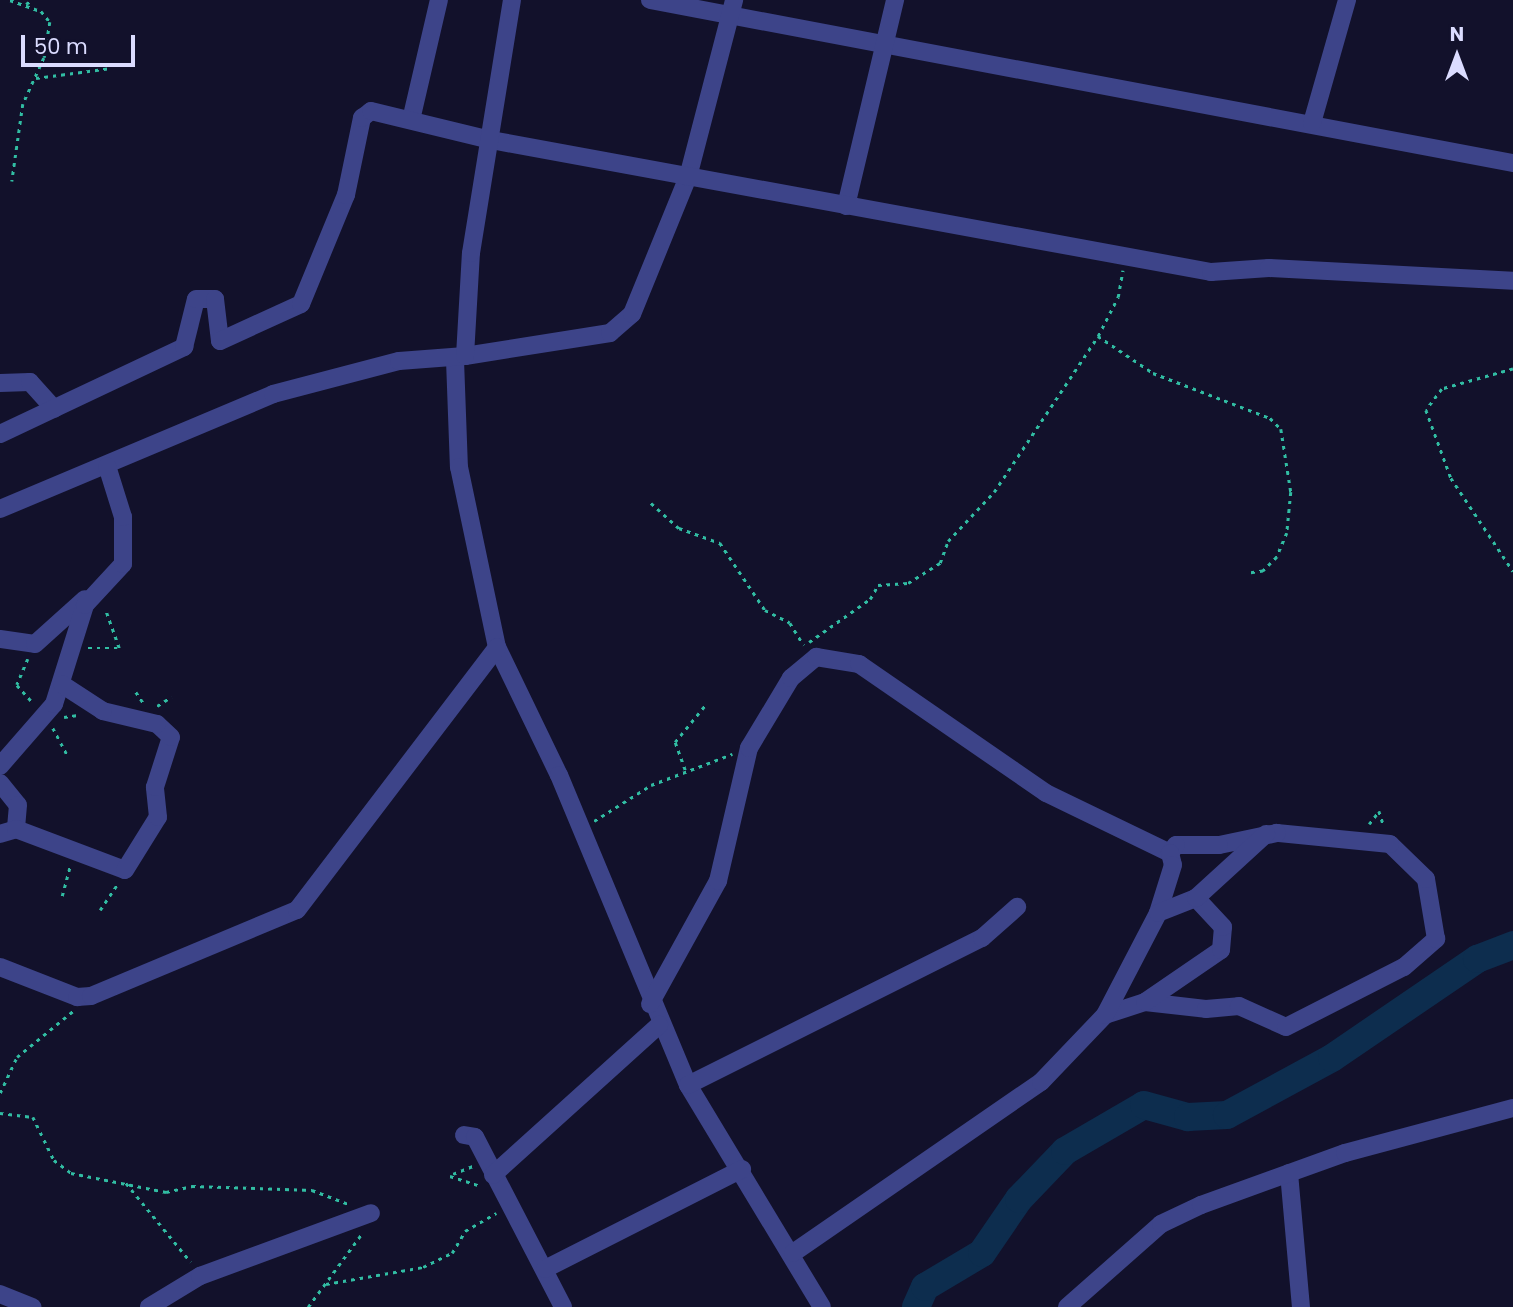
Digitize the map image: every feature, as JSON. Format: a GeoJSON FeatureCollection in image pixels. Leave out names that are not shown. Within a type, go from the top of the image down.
{"type":"FeatureCollection","features":[{"type":"Feature","properties":{"kind":"street"},"geometry":{"type":"LineString","coordinates":[[411,120],[439,0]]}},
{"type":"Feature","properties":{"kind":"street"},"geometry":{"type":"LineString","coordinates":[[512,0],[492,140],[471,253],[460,358],[459,467],[497,647],[582,829],[650,1004],[688,1085],[742,1168],[821,1307]]}},
{"type":"Feature","properties":{"kind":"street"},"geometry":{"type":"LineString","coordinates":[[650,0],[732,7],[888,42],[1513,163]]}},
{"type":"Feature","properties":{"kind":"street"},"geometry":{"type":"LineString","coordinates":[[846,206],[888,42],[895,0]]}},
{"type":"Feature","properties":{"kind":"street"},"geometry":{"type":"LineString","coordinates":[[1312,124],[1347,0]]}},
{"type":"Feature","properties":{"kind":"street"},"geometry":{"type":"LineString","coordinates":[[0,509],[273,394],[399,361],[460,358],[560,345],[623,325],[688,177],[732,7]]}},
{"type":"Feature","properties":{"kind":"street"},"geometry":{"type":"LineString","coordinates":[[0,434],[184,347],[196,299],[215,299],[220,341],[301,304],[346,195],[362,118],[378,111],[492,140],[1211,272],[1296,269],[1513,281]]}},
{"type":"Feature","properties":{"kind":"street"},"geometry":{"type":"LineString","coordinates":[[0,383],[30,382],[54,409]]}},
{"type":"Feature","properties":{"kind":"street"},"geometry":{"type":"LineString","coordinates":[[0,766],[49,710],[63,685],[74,631],[123,564],[126,541],[107,466]]}},
{"type":"Feature","properties":{"kind":"street"},"geometry":{"type":"LineString","coordinates":[[0,639],[35,644],[96,599]]}},
{"type":"Feature","properties":{"kind":"street"},"geometry":{"type":"LineString","coordinates":[[0,967],[83,998],[297,910],[497,647]]}},
{"type":"Feature","properties":{"kind":"street"},"geometry":{"type":"LineString","coordinates":[[650,1004],[718,881],[749,748],[810,651],[859,664],[1046,793],[1170,853]]}},
{"type":"Feature","properties":{"kind":"street"},"geometry":{"type":"LineString","coordinates":[[0,783],[18,805],[8,831],[79,848],[125,870],[158,817],[155,787],[170,737],[157,724],[103,711],[63,685]]}},
{"type":"Feature","properties":{"kind":"street"},"geometry":{"type":"LineString","coordinates":[[1145,1002],[1239,1006],[1286,1027],[1404,967],[1436,939],[1430,887],[1390,844],[1266,834],[1219,845],[1176,845],[1170,853]]}},
{"type":"Feature","properties":{"kind":"street"},"geometry":{"type":"LineString","coordinates":[[1158,913],[1196,898],[1266,834]]}},
{"type":"Feature","properties":{"kind":"street"},"geometry":{"type":"LineString","coordinates":[[793,1254],[1041,1082],[1105,1015],[1158,913],[1173,865],[1170,853]]}},
{"type":"Feature","properties":{"kind":"street"},"geometry":{"type":"LineString","coordinates":[[1105,1015],[1145,1002],[1221,950],[1223,927],[1196,898]]}},
{"type":"Feature","properties":{"kind":"street"},"geometry":{"type":"LineString","coordinates":[[688,1085],[982,938],[1017,907]]}},
{"type":"Feature","properties":{"kind":"street"},"geometry":{"type":"LineString","coordinates":[[489,1167],[659,1025]]}},
{"type":"Feature","properties":{"kind":"street"},"geometry":{"type":"LineString","coordinates":[[1067,1307],[1161,1224],[1289,1172],[1513,1108]]}},
{"type":"Feature","properties":{"kind":"street"},"geometry":{"type":"LineString","coordinates":[[464,1135],[475,1136],[563,1307]]}},
{"type":"Feature","properties":{"kind":"street"},"geometry":{"type":"LineString","coordinates":[[545,1269],[742,1168]]}},
{"type":"Feature","properties":{"kind":"street"},"geometry":{"type":"LineString","coordinates":[[1289,1172],[1306,1306]]}},
{"type":"Feature","properties":{"kind":"street"},"geometry":{"type":"LineString","coordinates":[[149,1307],[200,1276],[371,1213]]}},
{"type":"Feature","properties":{"kind":"street"},"geometry":{"type":"LineString","coordinates":[[0,1294],[32,1307]]}},
{"type":"Feature","properties":{"kind":"path"},"geometry":{"type":"LineString","coordinates":[[10,0],[26,4],[50,22],[36,78],[23,104],[12,181]]}},
{"type":"Feature","properties":{"kind":"path"},"geometry":{"type":"LineString","coordinates":[[26,4],[32,0]]}},
{"type":"Feature","properties":{"kind":"path"},"geometry":{"type":"LineString","coordinates":[[36,78],[111,68]]}},
{"type":"Feature","properties":{"kind":"path"},"geometry":{"type":"LineString","coordinates":[[651,503],[679,528],[720,543],[744,570],[765,610],[790,623],[810,651],[870,599],[878,585],[908,583],[940,563],[948,541],[994,492],[1098,335],[1118,297],[1128,257]]}},
{"type":"Feature","properties":{"kind":"path"},"geometry":{"type":"LineString","coordinates":[[1098,335],[1153,373],[1270,418],[1282,429],[1291,492],[1287,533],[1277,557],[1263,571],[1249,573]]}},
{"type":"Feature","properties":{"kind":"path"},"geometry":{"type":"LineString","coordinates":[[1512,567],[1451,478],[1426,410],[1442,390],[1513,369]]}},
{"type":"Feature","properties":{"kind":"path"},"geometry":{"type":"LineString","coordinates":[[87,648],[119,648],[96,599]]}},
{"type":"Feature","properties":{"kind":"path"},"geometry":{"type":"LineString","coordinates":[[35,644],[17,685],[49,710],[55,737],[68,755]]}},
{"type":"Feature","properties":{"kind":"path"},"geometry":{"type":"LineString","coordinates":[[685,770],[675,742],[707,703]]}},
{"type":"Feature","properties":{"kind":"path"},"geometry":{"type":"LineString","coordinates":[[582,829],[685,770],[749,748]]}},
{"type":"Feature","properties":{"kind":"path"},"geometry":{"type":"LineString","coordinates":[[62,896],[79,848]]}},
{"type":"Feature","properties":{"kind":"path"},"geometry":{"type":"LineString","coordinates":[[100,910],[125,870]]}},
{"type":"Feature","properties":{"kind":"path"},"geometry":{"type":"LineString","coordinates":[[0,1093],[17,1057],[55,1031],[83,998]]}},
{"type":"Feature","properties":{"kind":"path"},"geometry":{"type":"LineString","coordinates":[[0,1113],[33,1117],[61,1169],[166,1192],[192,1186],[312,1190],[371,1213],[326,1284],[308,1307]]}},
{"type":"Feature","properties":{"kind":"path"},"geometry":{"type":"LineString","coordinates":[[450,1176],[489,1167]]}},
{"type":"Feature","properties":{"kind":"path"},"geometry":{"type":"LineString","coordinates":[[125,1182],[169,1229],[200,1276]]}},
{"type":"Feature","properties":{"kind":"path"},"geometry":{"type":"LineString","coordinates":[[326,1284],[423,1267],[452,1253],[465,1231],[506,1208]]}},
{"type":"Feature","properties":{"kind":"waterway"},"geometry":{"type":"LineString","coordinates":[[916,1307],[925,1287],[982,1253],[1019,1199],[1065,1151],[1144,1105],[1188,1117],[1227,1115],[1332,1058],[1477,959],[1513,945]]}}]}
